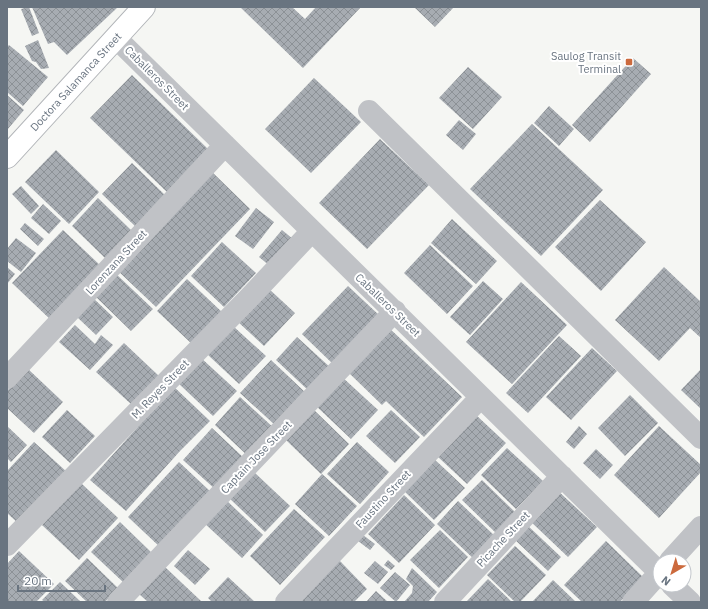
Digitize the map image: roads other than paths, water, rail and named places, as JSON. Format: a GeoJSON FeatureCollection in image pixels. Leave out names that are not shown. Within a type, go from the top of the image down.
{"type":"FeatureCollection","features":[{"type":"Feature","properties":{"kind":"main road","name":"Doctora Salamanca Street"},"geometry":{"type":"LineString","coordinates":[[7,157],[144,7]]}},
{"type":"Feature","properties":{"kind":"street","name":"Caballeros Street"},"geometry":{"type":"LineString","coordinates":[[116,38],[652,565]]}},
{"type":"Feature","properties":{"kind":"street"},"geometry":{"type":"LineString","coordinates":[[369,111],[701,438]]}},
{"type":"Feature","properties":{"kind":"street","name":"Lorenzana Street"},"geometry":{"type":"LineString","coordinates":[[7,378],[225,145]]}},
{"type":"Feature","properties":{"kind":"street","name":"M. Reyes Street"},"geometry":{"type":"LineString","coordinates":[[7,545],[247,300],[312,231]]}},
{"type":"Feature","properties":{"kind":"street","name":"Captain Jose Street"},"geometry":{"type":"LineString","coordinates":[[118,602],[394,312]]}},
{"type":"Feature","properties":{"kind":"street","name":"Faustino Street"},"geometry":{"type":"LineString","coordinates":[[286,602],[481,397]]}},
{"type":"Feature","properties":{"kind":"street","name":"Picache Street"},"geometry":{"type":"LineString","coordinates":[[445,602],[562,476]]}},
{"type":"Feature","properties":{"kind":"street"},"geometry":{"type":"LineString","coordinates":[[677,553],[701,527]]}},
{"type":"Feature","properties":{"kind":"street"},"geometry":{"type":"LineString","coordinates":[[633,602],[652,582]]}},
{"type":"Feature","properties":{"kind":"street"},"geometry":{"type":"LineString","coordinates":[[680,593],[690,602]]}},
{"type":"Feature","properties":{"kind":"place","name":"Saulog Transit Terminal"},"geometry":{"type":"Point","coordinates":[629,62]}}]}
